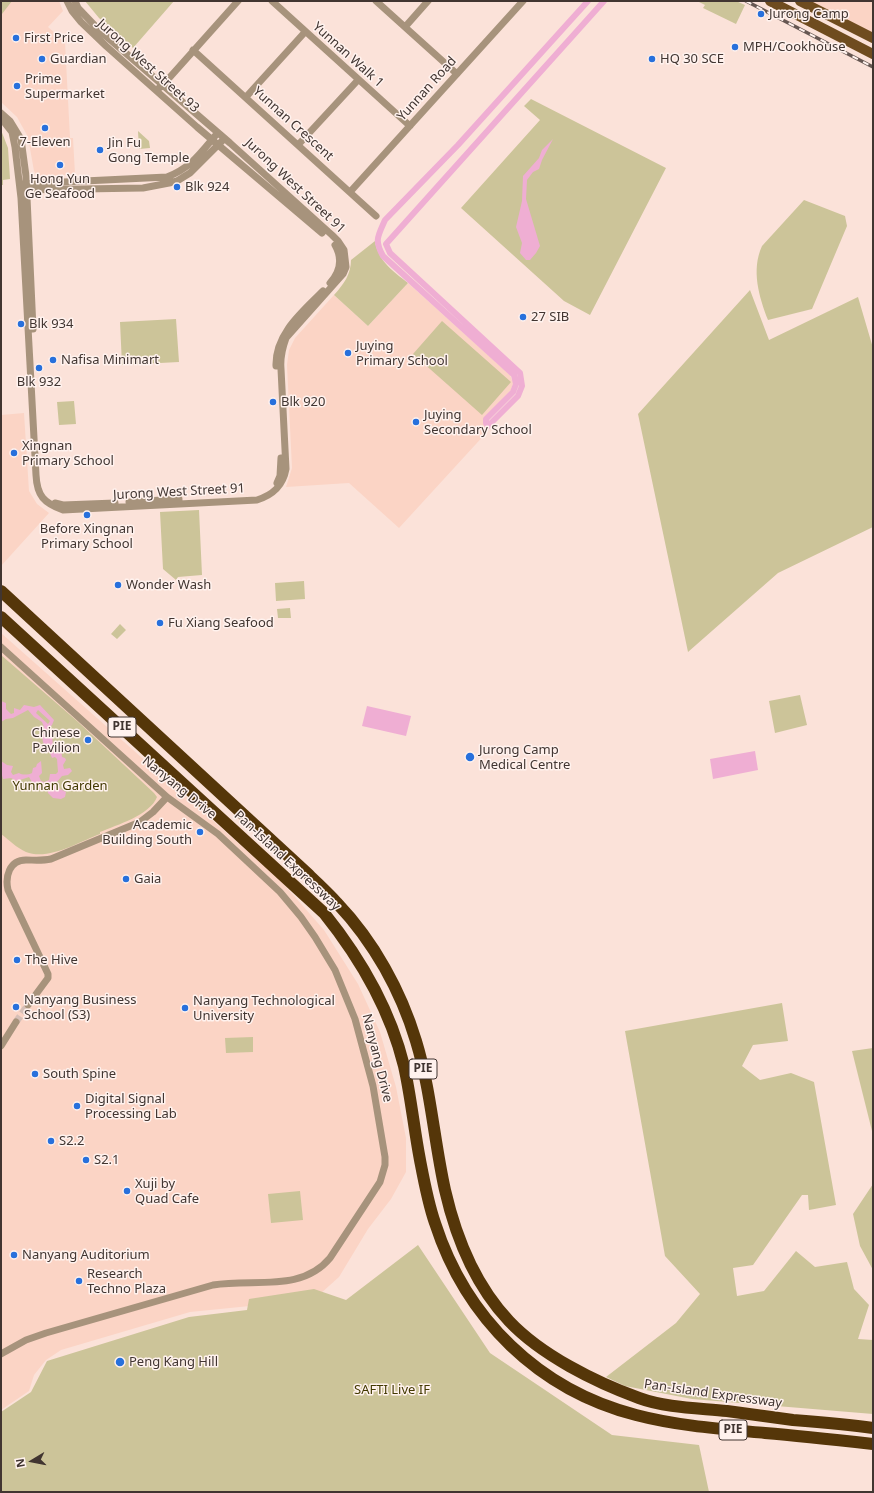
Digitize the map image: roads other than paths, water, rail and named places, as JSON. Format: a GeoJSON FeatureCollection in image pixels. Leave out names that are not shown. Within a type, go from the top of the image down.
{"type":"FeatureCollection","features":[{"type":"Feature","properties":{"kind":"highway","name":"Pan-Island Expressway"},"geometry":{"type":"LineString","coordinates":[[1,592],[211,783],[338,904],[356,925],[385,968],[404,1009],[416,1040],[445,1190],[457,1234],[471,1266],[509,1321],[524,1335],[556,1358],[605,1384],[640,1399],[683,1406],[873,1428]]}},
{"type":"Feature","properties":{"kind":"highway","name":"Pan-Island Expressway"},"geometry":{"type":"LineString","coordinates":[[1,617],[324,913],[354,952],[373,984],[384,1008],[401,1056],[407,1080],[420,1159],[430,1206],[441,1241],[458,1278],[472,1301],[485,1318],[516,1352],[540,1370],[575,1392],[596,1402],[637,1415],[703,1427],[873,1444]]}},
{"type":"Feature","properties":{"kind":"main road"},"geometry":{"type":"LineString","coordinates":[[770,1],[873,54]]}},
{"type":"Feature","properties":{"kind":"main road"},"geometry":{"type":"LineString","coordinates":[[800,1],[873,38]]}},
{"type":"Feature","properties":{"kind":"street","name":"Jurong West Street 93"},"geometry":{"type":"LineString","coordinates":[[67,1],[72,11],[82,22],[215,136],[224,139]]}},
{"type":"Feature","properties":{"kind":"street","name":"Jurong West Street 93"},"geometry":{"type":"LineString","coordinates":[[75,1],[78,8],[99,30],[159,87]]}},
{"type":"Feature","properties":{"kind":"street"},"geometry":{"type":"LineString","coordinates":[[159,87],[238,1]]}},
{"type":"Feature","properties":{"kind":"street","name":"Yunnan Walk 1"},"geometry":{"type":"LineString","coordinates":[[272,1],[410,126]]}},
{"type":"Feature","properties":{"kind":"street"},"geometry":{"type":"LineString","coordinates":[[376,1],[457,74]]}},
{"type":"Feature","properties":{"kind":"street"},"geometry":{"type":"LineString","coordinates":[[405,27],[428,1]]}},
{"type":"Feature","properties":{"kind":"street","name":"Yunnan Road"},"geometry":{"type":"LineString","coordinates":[[350,192],[522,1]]}},
{"type":"Feature","properties":{"kind":"street"},"geometry":{"type":"LineString","coordinates":[[246,97],[305,32]]}},
{"type":"Feature","properties":{"kind":"street","name":"Yunnan Crescent"},"geometry":{"type":"LineString","coordinates":[[193,50],[376,216]]}},
{"type":"Feature","properties":{"kind":"street"},"geometry":{"type":"LineString","coordinates":[[298,145],[358,80]]}},
{"type":"Feature","properties":{"kind":"street","name":"Jurong West Street 91"},"geometry":{"type":"LineString","coordinates":[[1,113],[10,121],[21,139],[36,485],[40,495],[47,503],[63,510],[257,500],[273,493],[280,486],[285,474],[280,369],[282,348],[286,338],[343,274],[346,267],[346,261],[344,250],[335,238],[224,139]]}},
{"type":"Feature","properties":{"kind":"street","name":"Jurong West Street 91"},"geometry":{"type":"LineString","coordinates":[[1,118],[12,132],[23,187],[40,484],[43,492],[49,499],[63,505],[256,496],[271,489],[280,476],[281,462],[276,353],[287,329],[332,281],[338,271],[340,260],[339,251],[334,244],[303,216],[219,145]]}},
{"type":"Feature","properties":{"kind":"street","name":"Jurong West Street 93"},"geometry":{"type":"LineString","coordinates":[[215,136],[219,145]]}},
{"type":"Feature","properties":{"kind":"street"},"geometry":{"type":"LineString","coordinates":[[23,187],[167,176],[179,172],[189,166],[215,136]]}},
{"type":"Feature","properties":{"kind":"street"},"geometry":{"type":"LineString","coordinates":[[23,187],[143,188],[169,183],[183,178],[195,169],[224,139]]}},
{"type":"Feature","properties":{"kind":"street"},"geometry":{"type":"LineString","coordinates":[[142,178],[143,188]]}},
{"type":"Feature","properties":{"kind":"street","name":"Nanyang Drive"},"geometry":{"type":"LineString","coordinates":[[1,647],[167,797],[218,834],[280,892],[301,917],[325,953],[344,989],[355,1018],[370,1071],[385,1157],[384,1171],[380,1182],[325,1265],[314,1273],[293,1280],[258,1283],[225,1283],[213,1285],[46,1333],[26,1340],[1,1354]]}},
{"type":"Feature","properties":{"kind":"street"},"geometry":{"type":"LineString","coordinates":[[28,1006],[48,978],[48,974],[8,890],[6,879],[10,869],[14,864],[24,860],[41,861],[51,859],[131,826],[153,812],[167,797]]}},
{"type":"Feature","properties":{"kind":"street"},"geometry":{"type":"LineString","coordinates":[[1,1046],[16,1022]]}},
{"type":"Feature","properties":{"kind":"waterway"},"geometry":{"type":"LineString","coordinates":[[588,1],[458,145],[385,220],[378,238],[380,251],[383,256],[514,375],[516,384],[513,392],[486,419],[488,426],[518,396],[522,386],[520,373],[390,253],[386,244],[604,1]]}},
{"type":"Feature","properties":{"kind":"tunnel"},"geometry":{"type":"LineString","coordinates":[[16,1022],[28,1005]]}},
{"type":"Feature","properties":{"kind":"railway"},"geometry":{"type":"LineString","coordinates":[[746,1],[873,67]]}},
{"type":"Feature","properties":{"kind":"place","name":"Jurong Camp"},"geometry":{"type":"Point","coordinates":[761,14]}},
{"type":"Feature","properties":{"kind":"place","name":"First Price"},"geometry":{"type":"Point","coordinates":[16,38]}},
{"type":"Feature","properties":{"kind":"place","name":"MPH/Cookhouse"},"geometry":{"type":"Point","coordinates":[735,47]}},
{"type":"Feature","properties":{"kind":"place","name":"Guardian"},"geometry":{"type":"Point","coordinates":[42,59]}},
{"type":"Feature","properties":{"kind":"place","name":"HQ 30 SCE"},"geometry":{"type":"Point","coordinates":[652,59]}},
{"type":"Feature","properties":{"kind":"place","name":"Prime Supermarket"},"geometry":{"type":"Point","coordinates":[17,86]}},
{"type":"Feature","properties":{"kind":"place","name":"7-Eleven"},"geometry":{"type":"Point","coordinates":[45,128]}},
{"type":"Feature","properties":{"kind":"place","name":"Jin Fu Gong Temple"},"geometry":{"type":"Point","coordinates":[100,150]}},
{"type":"Feature","properties":{"kind":"place","name":"Hong Yun Ge Seafood"},"geometry":{"type":"Point","coordinates":[60,165]}},
{"type":"Feature","properties":{"kind":"place","name":"Blk 924"},"geometry":{"type":"Point","coordinates":[177,187]}},
{"type":"Feature","properties":{"kind":"place","name":"27 SIB"},"geometry":{"type":"Point","coordinates":[523,317]}},
{"type":"Feature","properties":{"kind":"place","name":"Blk 934"},"geometry":{"type":"Point","coordinates":[21,324]}},
{"type":"Feature","properties":{"kind":"place","name":"Juying Primary School"},"geometry":{"type":"Point","coordinates":[348,353]}},
{"type":"Feature","properties":{"kind":"place","name":"Nafisa Minimart"},"geometry":{"type":"Point","coordinates":[53,360]}},
{"type":"Feature","properties":{"kind":"place","name":"Blk 932"},"geometry":{"type":"Point","coordinates":[39,368]}},
{"type":"Feature","properties":{"kind":"place","name":"Blk 920"},"geometry":{"type":"Point","coordinates":[273,402]}},
{"type":"Feature","properties":{"kind":"place","name":"Juying Secondary School"},"geometry":{"type":"Point","coordinates":[416,422]}},
{"type":"Feature","properties":{"kind":"place","name":"Xingnan Primary School"},"geometry":{"type":"Point","coordinates":[14,453]}},
{"type":"Feature","properties":{"kind":"place","name":"Before Xingnan Primary School"},"geometry":{"type":"Point","coordinates":[87,515]}},
{"type":"Feature","properties":{"kind":"place","name":"Wonder Wash"},"geometry":{"type":"Point","coordinates":[118,585]}},
{"type":"Feature","properties":{"kind":"place","name":"Fu Xiang Seafood"},"geometry":{"type":"Point","coordinates":[160,623]}},
{"type":"Feature","properties":{"kind":"place","name":"Chinese Pavilion"},"geometry":{"type":"Point","coordinates":[88,740]}},
{"type":"Feature","properties":{"kind":"place","name":"Jurong Camp Medical Centre"},"geometry":{"type":"Point","coordinates":[470,757]}},
{"type":"Feature","properties":{"kind":"place","name":"Academic Building South"},"geometry":{"type":"Point","coordinates":[200,832]}},
{"type":"Feature","properties":{"kind":"place","name":"Gaia"},"geometry":{"type":"Point","coordinates":[126,879]}},
{"type":"Feature","properties":{"kind":"place","name":"The Hive"},"geometry":{"type":"Point","coordinates":[17,960]}},
{"type":"Feature","properties":{"kind":"place","name":"Nanyang Business School (S3)"},"geometry":{"type":"Point","coordinates":[16,1007]}},
{"type":"Feature","properties":{"kind":"place","name":"Nanyang Technological University"},"geometry":{"type":"Point","coordinates":[185,1008]}},
{"type":"Feature","properties":{"kind":"place","name":"South Spine"},"geometry":{"type":"Point","coordinates":[35,1074]}},
{"type":"Feature","properties":{"kind":"place","name":"Digital Signal Processing Lab"},"geometry":{"type":"Point","coordinates":[77,1106]}},
{"type":"Feature","properties":{"kind":"place","name":"S2.2"},"geometry":{"type":"Point","coordinates":[51,1141]}},
{"type":"Feature","properties":{"kind":"place","name":"S2.1"},"geometry":{"type":"Point","coordinates":[86,1160]}},
{"type":"Feature","properties":{"kind":"place","name":"Xuji by Quad Cafe"},"geometry":{"type":"Point","coordinates":[127,1191]}},
{"type":"Feature","properties":{"kind":"place","name":"Nanyang Auditorium"},"geometry":{"type":"Point","coordinates":[14,1255]}},
{"type":"Feature","properties":{"kind":"place","name":"Research Techno Plaza"},"geometry":{"type":"Point","coordinates":[79,1281]}},
{"type":"Feature","properties":{"kind":"place","name":"Peng Kang Hill"},"geometry":{"type":"Point","coordinates":[120,1362]}},
{"type":"Feature","properties":{"kind":"park label","name":"Yunnan Garden"},"geometry":{"type":"Point","coordinates":[60,786]}},
{"type":"Feature","properties":{"kind":"park label","name":"SAFTI Live IF"},"geometry":{"type":"Point","coordinates":[392,1390]}}]}
